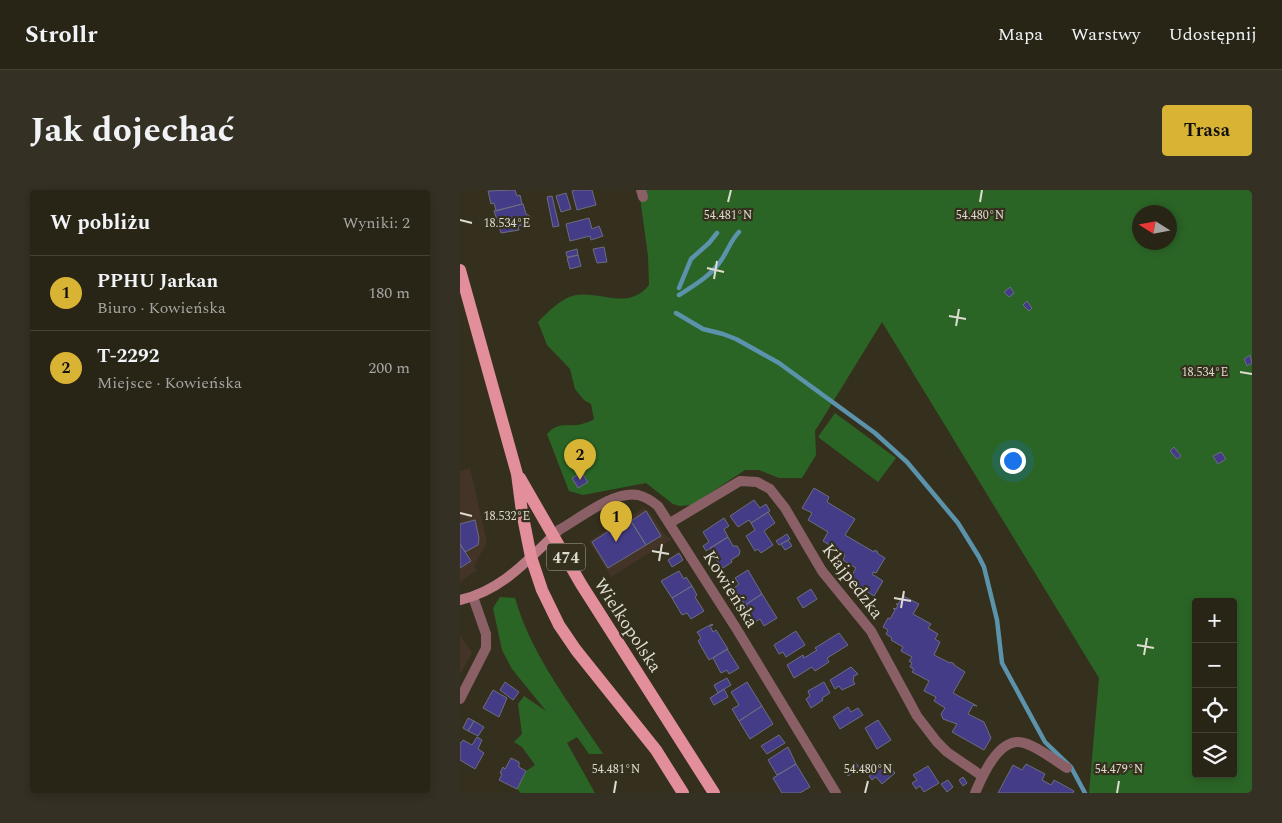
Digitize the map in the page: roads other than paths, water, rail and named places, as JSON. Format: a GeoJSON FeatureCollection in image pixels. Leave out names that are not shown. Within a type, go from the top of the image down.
{"type":"FeatureCollection","features":[{"type":"Feature","properties":{"kind":"main road","name":"Wielkopolska"},"geometry":{"type":"LineString","coordinates":[[460,270],[517,474],[522,512],[542,590],[559,625],[576,650],[656,750],[683,793]]}},
{"type":"Feature","properties":{"kind":"main road","name":"Wielkopolska"},"geometry":{"type":"LineString","coordinates":[[517,474],[581,584],[714,793]]}},
{"type":"Feature","properties":{"kind":"street","name":"Kłajpedzka"},"geometry":{"type":"LineString","coordinates":[[670,523],[740,482],[757,482],[770,489],[785,508],[822,571],[871,631],[918,716],[932,735],[947,752],[982,776]]}},
{"type":"Feature","properties":{"kind":"street","name":"Kowieńska"},"geometry":{"type":"LineString","coordinates":[[553,536],[559,530],[608,501],[627,495],[636,494],[647,498],[658,506],[836,793]]}},
{"type":"Feature","properties":{"kind":"street"},"geometry":{"type":"LineString","coordinates":[[460,600],[473,597],[498,585],[532,557],[553,536]]}},
{"type":"Feature","properties":{"kind":"street"},"geometry":{"type":"LineString","coordinates":[[460,700],[486,648],[486,634],[473,597]]}},
{"type":"Feature","properties":{"kind":"street"},"geometry":{"type":"LineString","coordinates":[[975,793],[982,776],[997,754],[1006,746],[1018,742],[1030,746],[1067,768]]}},
{"type":"Feature","properties":{"kind":"waterway"},"geometry":{"type":"LineString","coordinates":[[679,295],[713,270],[739,232]]}},
{"type":"Feature","properties":{"kind":"waterway"},"geometry":{"type":"LineString","coordinates":[[679,288],[691,259],[717,233]]}},
{"type":"Feature","properties":{"kind":"waterway"},"geometry":{"type":"LineString","coordinates":[[676,313],[703,329],[736,339],[779,363],[875,433],[907,462],[958,523],[979,557],[984,567],[997,620],[1002,663],[1045,742],[1071,767],[1085,793]]}},
{"type":"Feature","properties":{"kind":"place","name":"T-2292"},"geometry":{"type":"Point","coordinates":[580,480]}},
{"type":"Feature","properties":{"kind":"place","name":"PPHU Jarkan"},"geometry":{"type":"Point","coordinates":[616,542]}}]}
